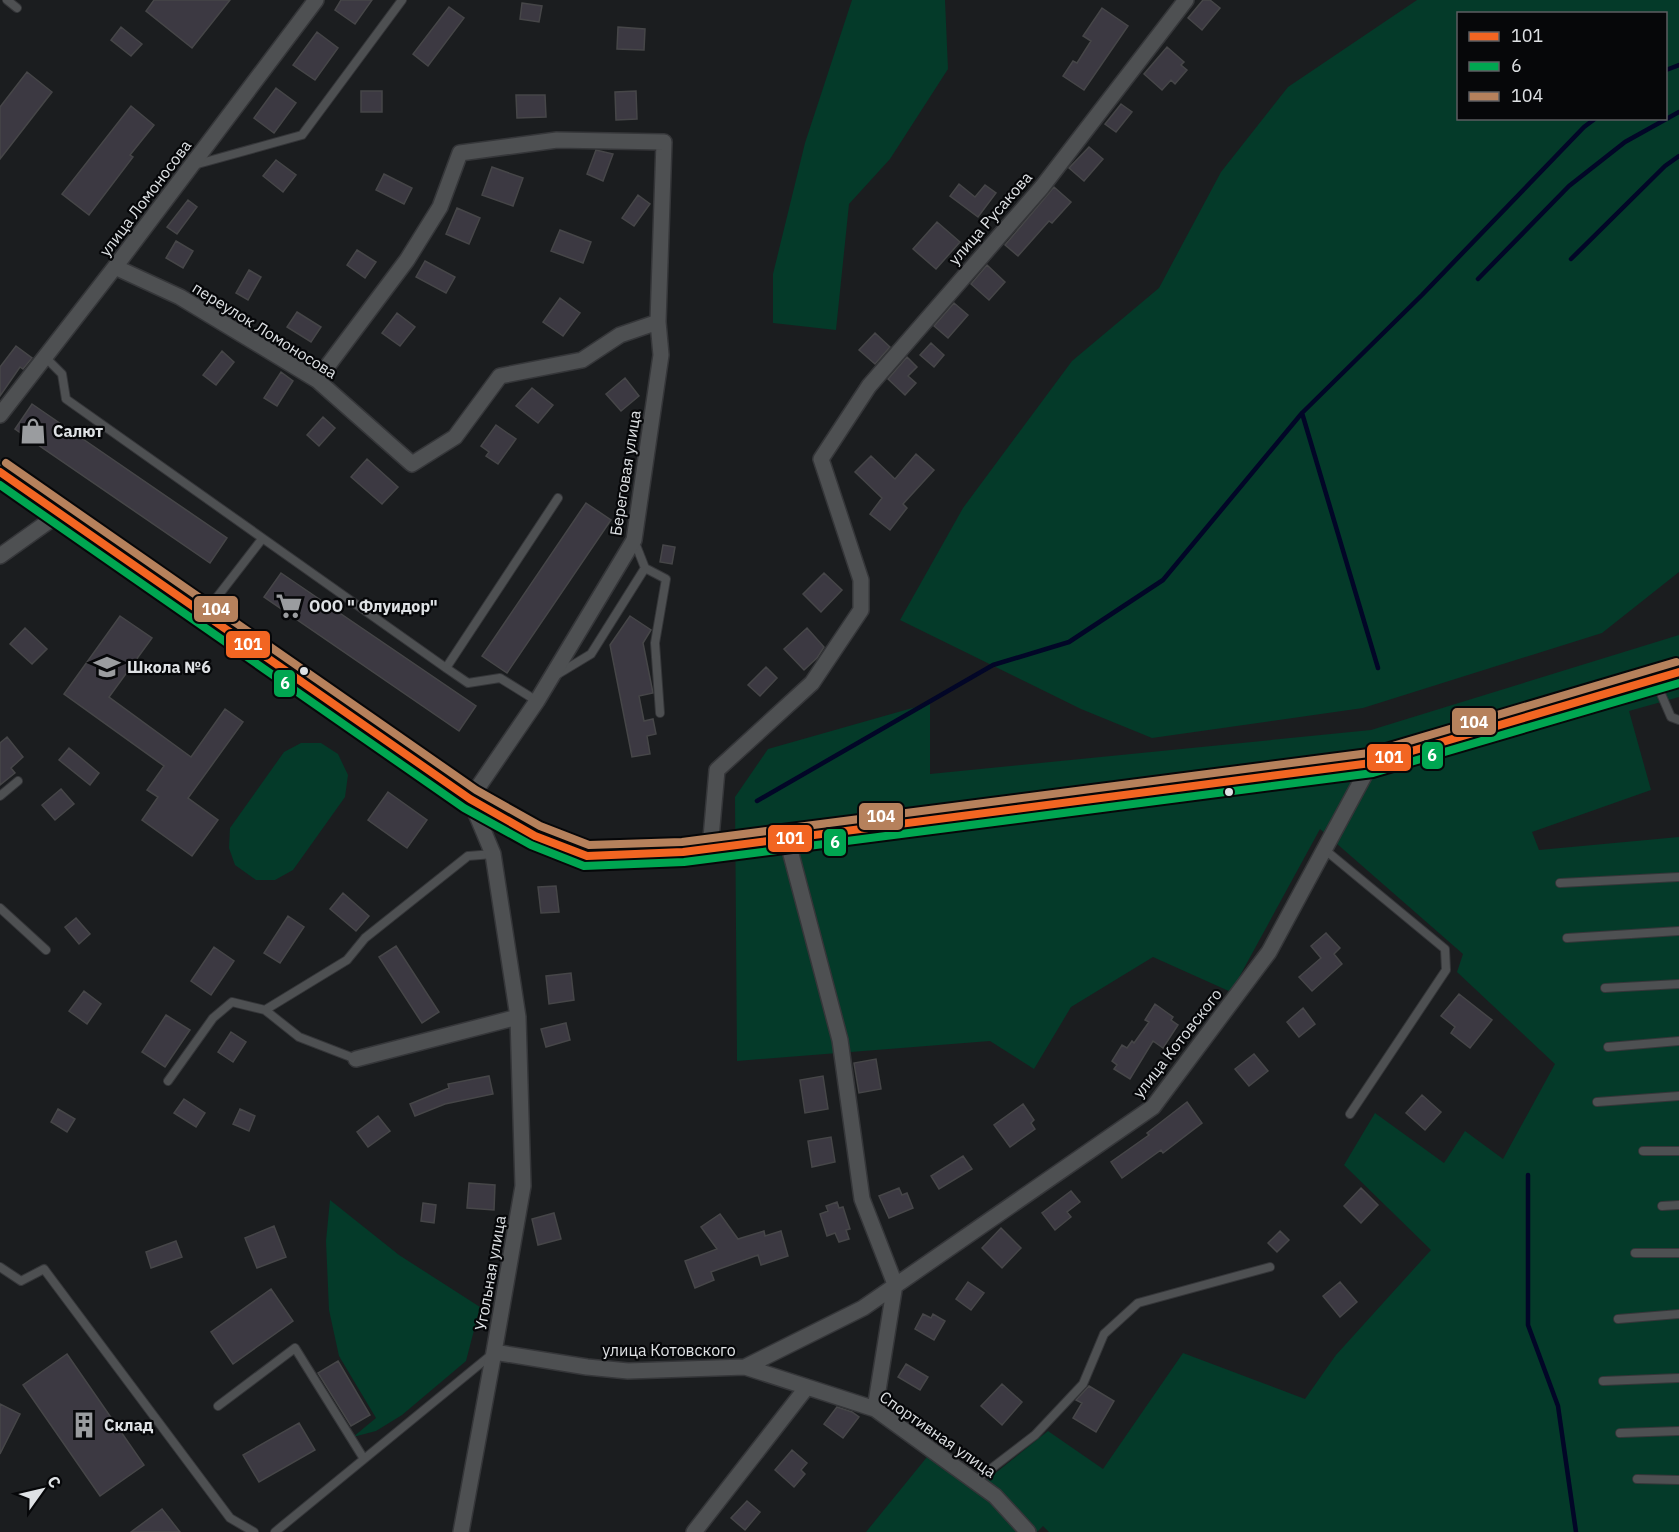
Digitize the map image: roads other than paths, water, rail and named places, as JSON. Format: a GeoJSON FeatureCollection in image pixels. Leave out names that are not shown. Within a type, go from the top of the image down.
{"type":"FeatureCollection","features":[{"type":"Feature","properties":{"kind":"main road"},"geometry":{"type":"LineString","coordinates":[[0,472],[470,799],[534,836],[587,856],[710,849],[1371,763],[1679,672]]}},
{"type":"Feature","properties":{"kind":"street","name":"улица Ломоносова"},"geometry":{"type":"LineString","coordinates":[[0,415],[192,166],[316,0]]}},
{"type":"Feature","properties":{"kind":"street","name":"улица Русакова"},"geometry":{"type":"LineString","coordinates":[[710,849],[717,770],[812,682],[861,610],[861,580],[821,459],[869,386],[1041,187],[1186,0]]}},
{"type":"Feature","properties":{"kind":"street","name":"Береговая улица"},"geometry":{"type":"LineString","coordinates":[[317,380],[407,260],[440,207],[460,153],[557,140],[664,142],[658,322],[661,355],[634,540],[551,678],[470,799]]}},
{"type":"Feature","properties":{"kind":"street","name":"переулок Ломоносова"},"geometry":{"type":"LineString","coordinates":[[115,267],[180,297],[317,380],[412,464],[455,437],[500,376],[582,360],[620,335],[658,322]]}},
{"type":"Feature","properties":{"kind":"street"},"geometry":{"type":"LineString","coordinates":[[0,556],[59,514]]}},
{"type":"Feature","properties":{"kind":"street","name":"улица Котовского"},"geometry":{"type":"LineString","coordinates":[[494,1352],[628,1371],[745,1367],[863,1308],[1153,1107],[1269,952],[1371,763]]}},
{"type":"Feature","properties":{"kind":"street","name":"Угольная улица"},"geometry":{"type":"LineString","coordinates":[[460,1532],[523,1186],[518,1017],[493,854],[470,799]]}},
{"type":"Feature","properties":{"kind":"street"},"geometry":{"type":"LineString","coordinates":[[787,839],[840,1040],[862,1199],[895,1284],[875,1409]]}},
{"type":"Feature","properties":{"kind":"street"},"geometry":{"type":"LineString","coordinates":[[356,1059],[518,1017]]}},
{"type":"Feature","properties":{"kind":"street","name":"Спортивная улица"},"geometry":{"type":"LineString","coordinates":[[745,1367],[875,1409],[995,1496],[1028,1532]]}},
{"type":"Feature","properties":{"kind":"street"},"geometry":{"type":"LineString","coordinates":[[694,1532],[807,1387]]}},
{"type":"Feature","properties":{"kind":"lane"},"geometry":{"type":"LineString","coordinates":[[7,0],[17,8]]}},
{"type":"Feature","properties":{"kind":"lane"},"geometry":{"type":"LineString","coordinates":[[192,166],[302,135],[402,0]]}},
{"type":"Feature","properties":{"kind":"lane"},"geometry":{"type":"LineString","coordinates":[[45,357],[62,374],[66,399],[446,668],[468,683],[501,678],[537,700]]}},
{"type":"Feature","properties":{"kind":"lane"},"geometry":{"type":"LineString","coordinates":[[446,668],[558,498]]}},
{"type":"Feature","properties":{"kind":"lane"},"geometry":{"type":"LineString","coordinates":[[204,615],[262,539]]}},
{"type":"Feature","properties":{"kind":"lane"},"geometry":{"type":"LineString","coordinates":[[634,540],[645,568],[666,579],[655,643],[660,712]]}},
{"type":"Feature","properties":{"kind":"lane"},"geometry":{"type":"LineString","coordinates":[[551,678],[591,654],[645,568]]}},
{"type":"Feature","properties":{"kind":"lane"},"geometry":{"type":"LineString","coordinates":[[1654,679],[1671,717],[1679,720]]}},
{"type":"Feature","properties":{"kind":"lane"},"geometry":{"type":"LineString","coordinates":[[0,796],[18,781]]}},
{"type":"Feature","properties":{"kind":"lane"},"geometry":{"type":"LineString","coordinates":[[1324,849],[1445,949],[1446,970],[1350,1114]]}},
{"type":"Feature","properties":{"kind":"lane"},"geometry":{"type":"LineString","coordinates":[[265,1010],[347,960],[364,938],[468,856],[493,854]]}},
{"type":"Feature","properties":{"kind":"lane"},"geometry":{"type":"LineString","coordinates":[[1560,883],[1679,877]]}},
{"type":"Feature","properties":{"kind":"lane"},"geometry":{"type":"LineString","coordinates":[[0,908],[46,950]]}},
{"type":"Feature","properties":{"kind":"lane"},"geometry":{"type":"LineString","coordinates":[[1567,938],[1679,931]]}},
{"type":"Feature","properties":{"kind":"lane"},"geometry":{"type":"LineString","coordinates":[[1605,988],[1679,984]]}},
{"type":"Feature","properties":{"kind":"lane"},"geometry":{"type":"LineString","coordinates":[[168,1081],[213,1018],[232,1002],[265,1010],[299,1037],[356,1059]]}},
{"type":"Feature","properties":{"kind":"lane"},"geometry":{"type":"LineString","coordinates":[[1608,1047],[1679,1041]]}},
{"type":"Feature","properties":{"kind":"lane"},"geometry":{"type":"LineString","coordinates":[[1598,1102],[1679,1096]]}},
{"type":"Feature","properties":{"kind":"lane"},"geometry":{"type":"LineString","coordinates":[[1643,1151],[1679,1151]]}},
{"type":"Feature","properties":{"kind":"lane"},"geometry":{"type":"LineString","coordinates":[[1662,1206],[1679,1205]]}},
{"type":"Feature","properties":{"kind":"lane"},"geometry":{"type":"LineString","coordinates":[[1635,1253],[1679,1253]]}},
{"type":"Feature","properties":{"kind":"lane"},"geometry":{"type":"LineString","coordinates":[[975,1481],[1035,1435],[1083,1384],[1104,1334],[1138,1303],[1270,1267]]}},
{"type":"Feature","properties":{"kind":"lane"},"geometry":{"type":"LineString","coordinates":[[0,1268],[21,1281],[44,1269],[230,1518],[254,1532]]}},
{"type":"Feature","properties":{"kind":"lane"},"geometry":{"type":"LineString","coordinates":[[1618,1319],[1679,1314]]}},
{"type":"Feature","properties":{"kind":"lane"},"geometry":{"type":"LineString","coordinates":[[218,1406],[295,1348],[364,1459]]}},
{"type":"Feature","properties":{"kind":"lane"},"geometry":{"type":"LineString","coordinates":[[275,1532],[494,1352]]}},
{"type":"Feature","properties":{"kind":"lane"},"geometry":{"type":"LineString","coordinates":[[1603,1381],[1679,1378]]}},
{"type":"Feature","properties":{"kind":"lane"},"geometry":{"type":"LineString","coordinates":[[1620,1433],[1679,1431]]}},
{"type":"Feature","properties":{"kind":"lane"},"geometry":{"type":"LineString","coordinates":[[1636,1479],[1679,1480]]}},
{"type":"Feature","properties":{"kind":"waterway"},"geometry":{"type":"LineString","coordinates":[[1667,70],[1679,65]]}},
{"type":"Feature","properties":{"kind":"waterway"},"geometry":{"type":"LineString","coordinates":[[1667,119],[1679,112]]}},
{"type":"Feature","properties":{"kind":"waterway"},"geometry":{"type":"LineString","coordinates":[[757,801],[993,665],[1069,642],[1163,580],[1302,413],[1422,295],[1593,120]]}},
{"type":"Feature","properties":{"kind":"waterway"},"geometry":{"type":"LineString","coordinates":[[1478,279],[1569,186],[1625,142],[1665,120]]}},
{"type":"Feature","properties":{"kind":"waterway"},"geometry":{"type":"LineString","coordinates":[[1571,259],[1665,166],[1679,156]]}},
{"type":"Feature","properties":{"kind":"waterway"},"geometry":{"type":"LineString","coordinates":[[1302,413],[1378,668]]}},
{"type":"Feature","properties":{"kind":"waterway"},"geometry":{"type":"LineString","coordinates":[[1528,1175],[1528,1325],[1558,1406],[1576,1532]]}},
{"type":"Feature","properties":{"kind":"place","name":"Салют"},"geometry":{"type":"Point","coordinates":[33,431]}},
{"type":"Feature","properties":{"kind":"place","name":"ООО \" Флуидор\""},"geometry":{"type":"Point","coordinates":[289,606]}},
{"type":"Feature","properties":{"kind":"place","name":"Школа №6"},"geometry":{"type":"Point","coordinates":[107,667]}},
{"type":"Feature","properties":{"kind":"place","name":"Склад"},"geometry":{"type":"Point","coordinates":[84,1425]}}]}
